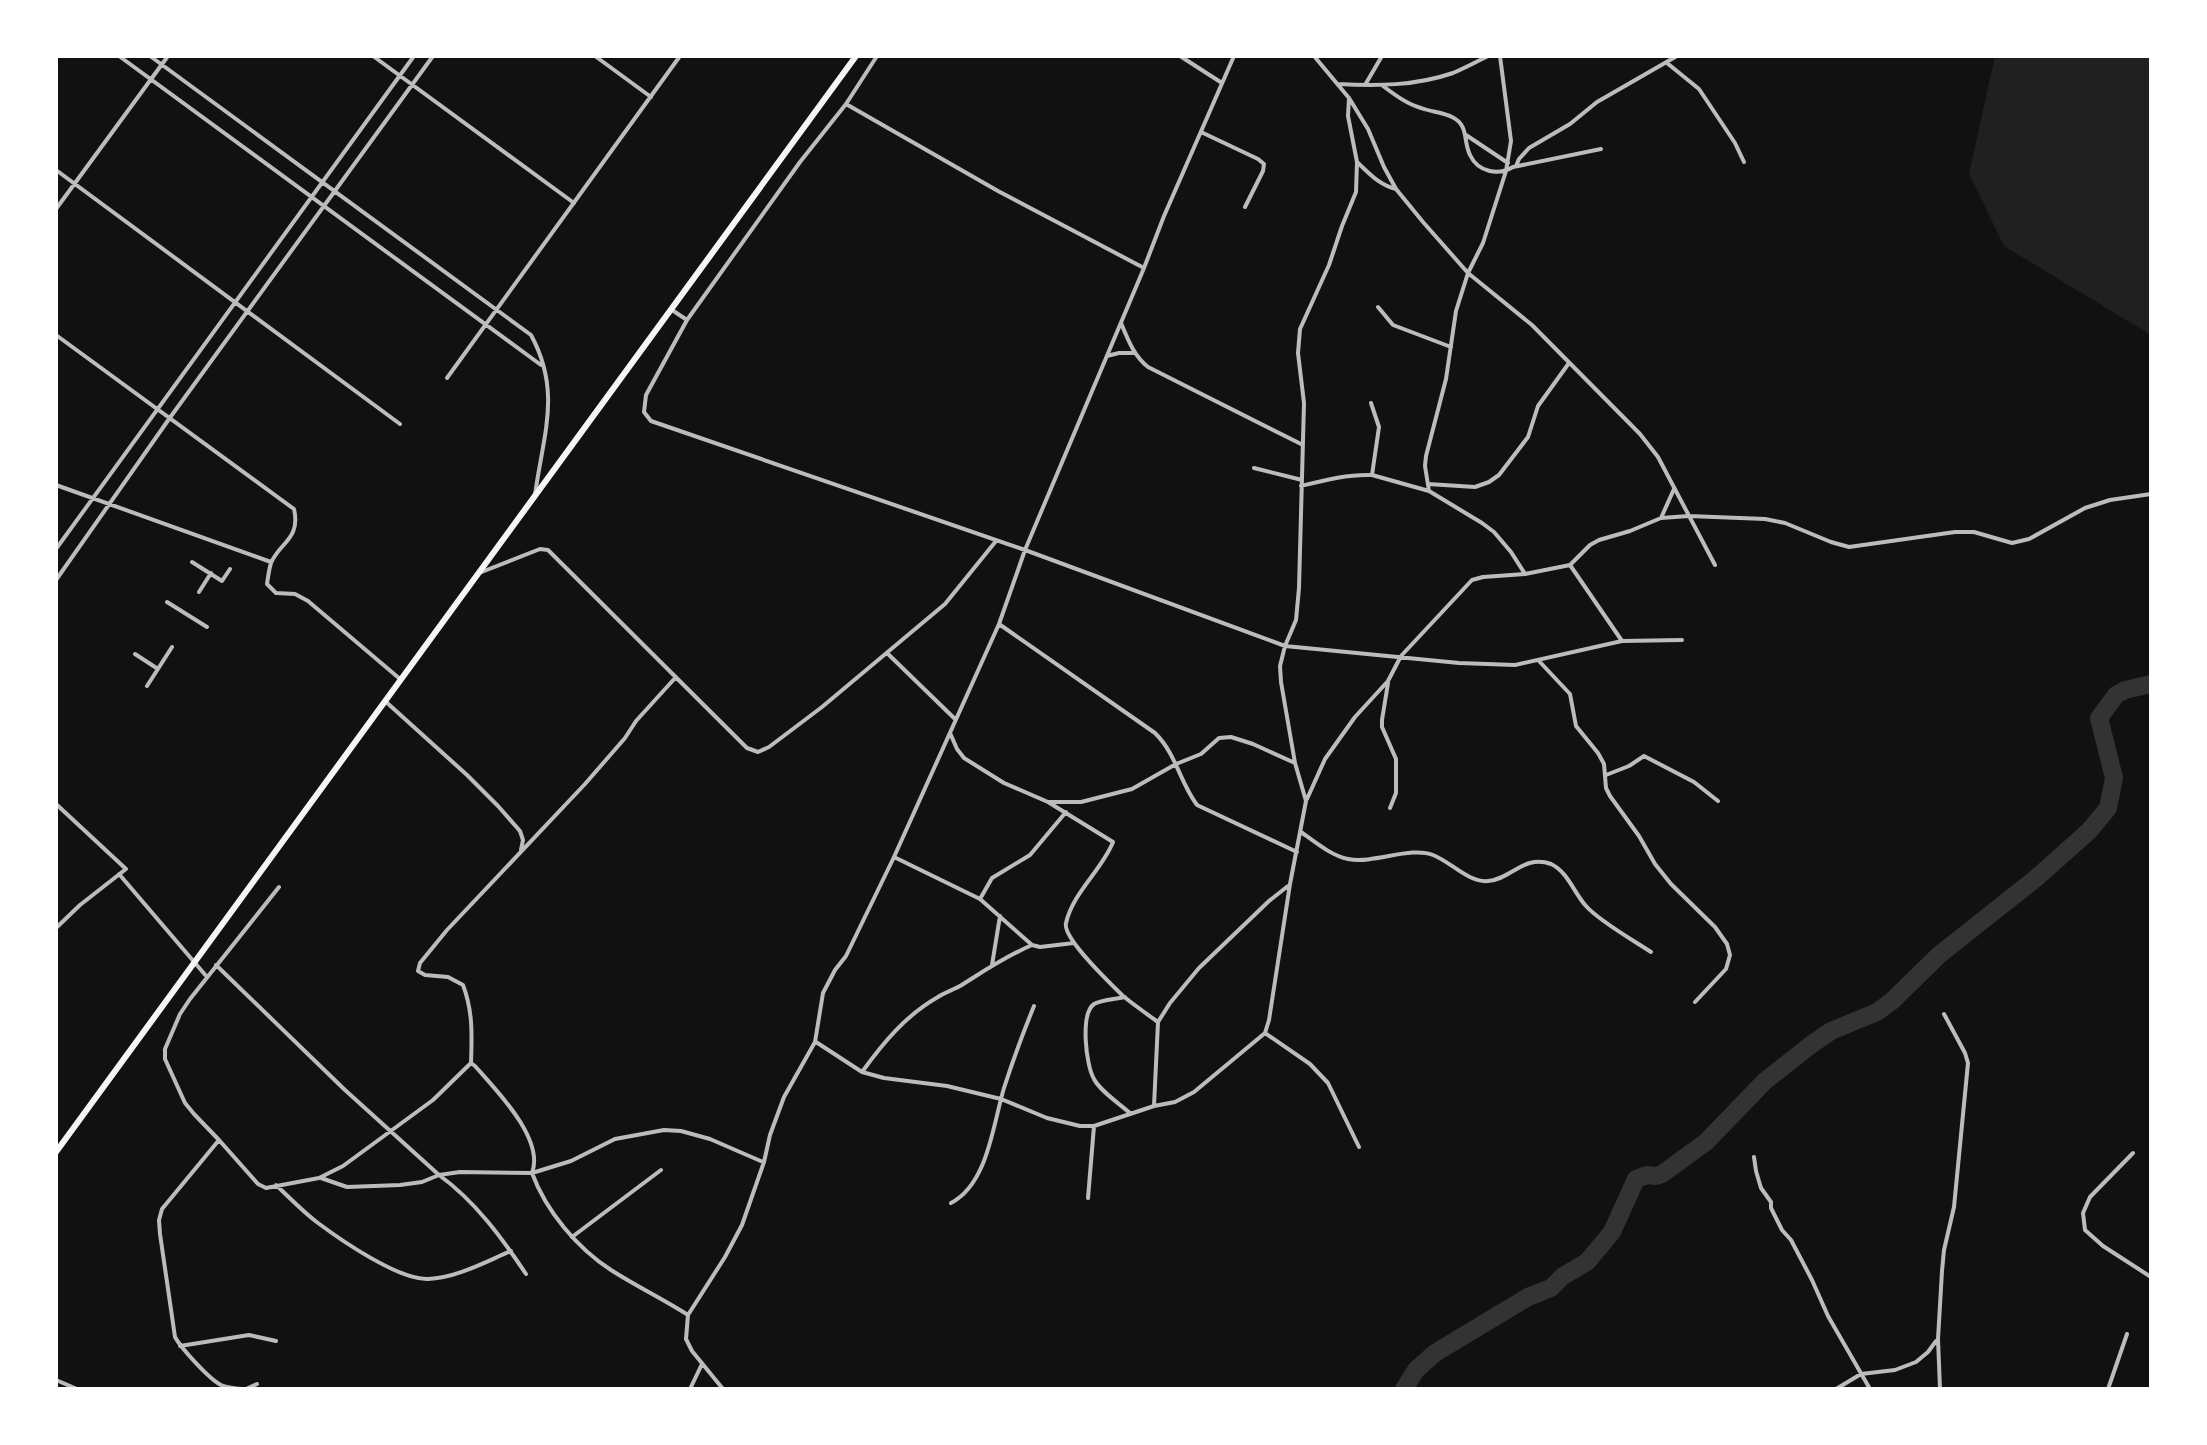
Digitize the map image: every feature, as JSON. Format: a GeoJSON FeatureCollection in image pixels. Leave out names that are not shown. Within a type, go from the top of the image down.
{"type":"FeatureCollection","features":[{"type":"Feature","properties":{"kind":"main road"},"geometry":{"type":"LineString","coordinates":[[56,1152],[856,56]]}},
{"type":"Feature","properties":{"kind":"street"},"geometry":{"type":"LineString","coordinates":[[119,56],[543,367]]}},
{"type":"Feature","properties":{"kind":"street"},"geometry":{"type":"LineString","coordinates":[[150,56],[531,335],[550,394],[549,417],[534,497]]}},
{"type":"Feature","properties":{"kind":"street"},"geometry":{"type":"LineString","coordinates":[[56,209],[168,56]]}},
{"type":"Feature","properties":{"kind":"street"},"geometry":{"type":"LineString","coordinates":[[373,56],[574,203]]}},
{"type":"Feature","properties":{"kind":"street"},"geometry":{"type":"LineString","coordinates":[[56,549],[414,56]]}},
{"type":"Feature","properties":{"kind":"street"},"geometry":{"type":"LineString","coordinates":[[56,580],[433,56]]}},
{"type":"Feature","properties":{"kind":"street"},"geometry":{"type":"LineString","coordinates":[[595,56],[651,97]]}},
{"type":"Feature","properties":{"kind":"street"},"geometry":{"type":"LineString","coordinates":[[447,378],[680,56]]}},
{"type":"Feature","properties":{"kind":"street"},"geometry":{"type":"LineString","coordinates":[[877,56],[846,104],[800,162],[687,320],[646,395],[644,412],[651,421],[1025,550],[1285,646],[1459,663],[1515,665],[1622,641],[1682,640]]}},
{"type":"Feature","properties":{"kind":"street"},"geometry":{"type":"LineString","coordinates":[[1180,56],[1222,84]]}},
{"type":"Feature","properties":{"kind":"street"},"geometry":{"type":"LineString","coordinates":[[723,1389],[686,1339],[688,1315],[742,1225],[784,1097],[815,1042],[823,993],[846,956],[894,857],[999,624],[1025,550],[1234,56]]}},
{"type":"Feature","properties":{"kind":"street"},"geometry":{"type":"LineString","coordinates":[[1314,56],[1349,98],[1368,129],[1396,189],[1468,273],[1532,325],[1640,434],[1658,457],[1715,565]]}},
{"type":"Feature","properties":{"kind":"street"},"geometry":{"type":"LineString","coordinates":[[1321,64],[1323,56]]}},
{"type":"Feature","properties":{"kind":"street"},"geometry":{"type":"LineString","coordinates":[[1365,85],[1382,56]]}},
{"type":"Feature","properties":{"kind":"street"},"geometry":{"type":"LineString","coordinates":[[1338,84],[1383,86],[1410,83],[1454,72],[1488,56]]}},
{"type":"Feature","properties":{"kind":"street"},"geometry":{"type":"LineString","coordinates":[[1500,56],[1512,165]]}},
{"type":"Feature","properties":{"kind":"street"},"geometry":{"type":"LineString","coordinates":[[1429,491],[1426,456],[1446,379],[1456,311],[1468,273],[1483,243],[1506,171],[1529,148],[1570,124],[1597,102],[1677,56]]}},
{"type":"Feature","properties":{"kind":"street"},"geometry":{"type":"LineString","coordinates":[[1667,63],[1699,89],[1744,162]]}},
{"type":"Feature","properties":{"kind":"street"},"geometry":{"type":"LineString","coordinates":[[1383,86],[1398,98],[1419,108],[1451,116],[1459,122],[1466,135],[1469,154],[1479,166],[1490,171],[1506,171]]}},
{"type":"Feature","properties":{"kind":"street"},"geometry":{"type":"LineString","coordinates":[[1306,801],[1295,763],[1280,666],[1296,620],[1304,403],[1298,353],[1300,329],[1329,265],[1356,192],[1357,162],[1348,116],[1349,98]]}},
{"type":"Feature","properties":{"kind":"street"},"geometry":{"type":"LineString","coordinates":[[846,104],[998,191],[1144,268]]}},
{"type":"Feature","properties":{"kind":"street"},"geometry":{"type":"LineString","coordinates":[[1201,132],[1264,164],[1245,207]]}},
{"type":"Feature","properties":{"kind":"street"},"geometry":{"type":"LineString","coordinates":[[1466,135],[1512,165],[1601,149]]}},
{"type":"Feature","properties":{"kind":"street"},"geometry":{"type":"LineString","coordinates":[[1357,162],[1375,180],[1396,189]]}},
{"type":"Feature","properties":{"kind":"street"},"geometry":{"type":"LineString","coordinates":[[56,170],[400,424]]}},
{"type":"Feature","properties":{"kind":"street"},"geometry":{"type":"LineString","coordinates":[[1378,307],[1393,325],[1451,347]]}},
{"type":"Feature","properties":{"kind":"street"},"geometry":{"type":"LineString","coordinates":[[671,309],[687,320]]}},
{"type":"Feature","properties":{"kind":"street"},"geometry":{"type":"LineString","coordinates":[[1121,323],[1135,353],[1148,367],[1303,445]]}},
{"type":"Feature","properties":{"kind":"street"},"geometry":{"type":"LineString","coordinates":[[56,335],[294,509],[297,520],[289,541],[271,562],[267,584],[276,593],[295,594],[308,601],[400,679]]}},
{"type":"Feature","properties":{"kind":"street"},"geometry":{"type":"LineString","coordinates":[[1107,356],[1135,353]]}},
{"type":"Feature","properties":{"kind":"street"},"geometry":{"type":"LineString","coordinates":[[1428,484],[1475,487],[1499,475],[1528,437],[1538,406],[1569,363]]}},
{"type":"Feature","properties":{"kind":"street"},"geometry":{"type":"LineString","coordinates":[[1371,403],[1379,427],[1372,475]]}},
{"type":"Feature","properties":{"kind":"street"},"geometry":{"type":"LineString","coordinates":[[1254,468],[1302,483],[1372,475],[1429,491],[1494,532],[1525,574]]}},
{"type":"Feature","properties":{"kind":"street"},"geometry":{"type":"LineString","coordinates":[[56,485],[271,562]]}},
{"type":"Feature","properties":{"kind":"street"},"geometry":{"type":"LineString","coordinates":[[1661,518],[1674,489]]}},
{"type":"Feature","properties":{"kind":"street"},"geometry":{"type":"LineString","coordinates":[[815,1042],[862,1072],[947,1086],[1001,1099],[1047,1118],[1080,1126],[1094,1126],[1175,1102],[1194,1092],[1265,1033],[1306,801],[1325,759],[1355,717],[1388,681],[1401,656],[1472,580],[1570,565],[1599,540],[1661,518],[1765,519],[1785,523],[1849,547],[1965,532],[2012,543],[2029,539],[2085,508],[2110,500],[2151,494]]}},
{"type":"Feature","properties":{"kind":"street"},"geometry":{"type":"LineString","coordinates":[[477,574],[540,549],[548,550],[747,748],[758,752],[822,707],[945,604],[996,541]]}},
{"type":"Feature","properties":{"kind":"street"},"geometry":{"type":"LineString","coordinates":[[192,562],[222,581],[230,569]]}},
{"type":"Feature","properties":{"kind":"street"},"geometry":{"type":"LineString","coordinates":[[1570,565],[1622,641]]}},
{"type":"Feature","properties":{"kind":"street"},"geometry":{"type":"LineString","coordinates":[[199,592],[211,573]]}},
{"type":"Feature","properties":{"kind":"street"},"geometry":{"type":"LineString","coordinates":[[167,602],[207,627]]}},
{"type":"Feature","properties":{"kind":"street"},"geometry":{"type":"LineString","coordinates":[[999,624],[1155,733],[1167,745],[1197,805],[1297,852]]}},
{"type":"Feature","properties":{"kind":"street"},"geometry":{"type":"LineString","coordinates":[[147,686],[172,647]]}},
{"type":"Feature","properties":{"kind":"street"},"geometry":{"type":"LineString","coordinates":[[887,653],[955,719]]}},
{"type":"Feature","properties":{"kind":"street"},"geometry":{"type":"LineString","coordinates":[[135,654],[158,669]]}},
{"type":"Feature","properties":{"kind":"street"},"geometry":{"type":"LineString","coordinates":[[1539,661],[1570,694],[1576,726],[1598,753],[1606,775],[1606,788],[1655,864],[1715,927],[1727,944],[1730,955],[1726,969],[1695,1002]]}},
{"type":"Feature","properties":{"kind":"street"},"geometry":{"type":"LineString","coordinates":[[279,887],[180,1014],[165,1049],[165,1059],[185,1103],[258,1184],[266,1188],[319,1178],[343,1166],[433,1100],[471,1063],[473,1029],[463,985],[448,977],[425,975],[418,971],[420,963],[447,930],[585,784],[676,677]]}},
{"type":"Feature","properties":{"kind":"street"},"geometry":{"type":"LineString","coordinates":[[1388,681],[1382,727],[1396,759],[1396,793],[1390,808]]}},
{"type":"Feature","properties":{"kind":"street"},"geometry":{"type":"LineString","coordinates":[[384,700],[498,806],[520,831],[523,840],[521,852]]}},
{"type":"Feature","properties":{"kind":"street"},"geometry":{"type":"LineString","coordinates":[[950,733],[964,758],[1004,783],[1066,812],[1113,842],[1074,905],[1065,930],[1125,997],[1158,1022]]}},
{"type":"Feature","properties":{"kind":"street"},"geometry":{"type":"LineString","coordinates":[[1048,802],[1081,802],[1132,789],[1201,754],[1219,738],[1231,737],[1295,763]]}},
{"type":"Feature","properties":{"kind":"street"},"geometry":{"type":"LineString","coordinates":[[1606,775],[1644,756],[1694,782],[1718,801]]}},
{"type":"Feature","properties":{"kind":"street"},"geometry":{"type":"LineString","coordinates":[[56,804],[126,869],[56,928]]}},
{"type":"Feature","properties":{"kind":"street"},"geometry":{"type":"LineString","coordinates":[[980,899],[992,878],[1030,855],[1066,812]]}},
{"type":"Feature","properties":{"kind":"street"},"geometry":{"type":"LineString","coordinates":[[1301,832],[1347,859],[1372,860],[1430,854],[1486,882],[1500,879],[1518,867],[1536,862],[1552,865],[1572,884],[1586,906],[1651,952]]}},
{"type":"Feature","properties":{"kind":"street"},"geometry":{"type":"LineString","coordinates":[[894,857],[980,899],[1032,945],[1074,943]]}},
{"type":"Feature","properties":{"kind":"street"},"geometry":{"type":"LineString","coordinates":[[119,874],[207,977]]}},
{"type":"Feature","properties":{"kind":"street"},"geometry":{"type":"LineString","coordinates":[[1154,1106],[1158,1022],[1199,968],[1290,884]]}},
{"type":"Feature","properties":{"kind":"street"},"geometry":{"type":"LineString","coordinates":[[992,965],[1000,916]]}},
{"type":"Feature","properties":{"kind":"street"},"geometry":{"type":"LineString","coordinates":[[862,1072],[888,1037],[913,1014],[1008,955],[1032,945]]}},
{"type":"Feature","properties":{"kind":"street"},"geometry":{"type":"LineString","coordinates":[[216,965],[345,1090],[455,1187],[511,1251],[526,1274]]}},
{"type":"Feature","properties":{"kind":"street"},"geometry":{"type":"LineString","coordinates":[[1125,997],[1096,1002],[1090,1009],[1085,1038],[1092,1077],[1131,1114]]}},
{"type":"Feature","properties":{"kind":"street"},"geometry":{"type":"LineString","coordinates":[[951,1203],[965,1195],[982,1163],[1016,1049],[1034,1006]]}},
{"type":"Feature","properties":{"kind":"street"},"geometry":{"type":"LineString","coordinates":[[1940,1389],[1938,1339],[1944,1250],[1954,1207],[1968,1063],[1944,1014]]}},
{"type":"Feature","properties":{"kind":"street"},"geometry":{"type":"LineString","coordinates":[[1265,1033],[1310,1064],[1328,1083],[1359,1147]]}},
{"type":"Feature","properties":{"kind":"street"},"geometry":{"type":"LineString","coordinates":[[471,1063],[525,1128],[535,1166],[532,1173],[540,1195],[572,1237],[608,1268],[688,1315]]}},
{"type":"Feature","properties":{"kind":"street"},"geometry":{"type":"LineString","coordinates":[[1088,1198],[1094,1126]]}},
{"type":"Feature","properties":{"kind":"street"},"geometry":{"type":"LineString","coordinates":[[319,1178],[347,1187],[400,1185],[422,1182],[439,1175],[485,1171],[532,1173],[571,1161],[615,1139],[664,1130],[710,1139],[764,1162]]}},
{"type":"Feature","properties":{"kind":"street"},"geometry":{"type":"LineString","coordinates":[[219,1140],[162,1209],[159,1220],[173,1326],[180,1346],[216,1381],[224,1386],[243,1389],[257,1384]]}},
{"type":"Feature","properties":{"kind":"street"},"geometry":{"type":"LineString","coordinates":[[2133,1153],[2090,1197],[2083,1213],[2085,1230],[2103,1246],[2151,1277]]}},
{"type":"Feature","properties":{"kind":"street"},"geometry":{"type":"LineString","coordinates":[[1754,1157],[1758,1180],[1771,1202],[1771,1208],[1797,1250],[1828,1316],[1870,1389]]}},
{"type":"Feature","properties":{"kind":"street"},"geometry":{"type":"LineString","coordinates":[[572,1237],[661,1170]]}},
{"type":"Feature","properties":{"kind":"street"},"geometry":{"type":"LineString","coordinates":[[276,1185],[317,1223],[380,1264],[414,1277],[429,1279],[464,1271],[511,1251]]}},
{"type":"Feature","properties":{"kind":"street"},"geometry":{"type":"LineString","coordinates":[[2108,1389],[2127,1334]]}},
{"type":"Feature","properties":{"kind":"street"},"geometry":{"type":"LineString","coordinates":[[180,1346],[249,1335],[276,1341]]}},
{"type":"Feature","properties":{"kind":"street"},"geometry":{"type":"LineString","coordinates":[[1836,1389],[1861,1374],[1895,1370],[1916,1362],[1938,1339]]}},
{"type":"Feature","properties":{"kind":"street"},"geometry":{"type":"LineString","coordinates":[[690,1389],[702,1364]]}},
{"type":"Feature","properties":{"kind":"street"},"geometry":{"type":"LineString","coordinates":[[56,1380],[77,1389]]}},
{"type":"Feature","properties":{"kind":"shaded area"},"geometry":{"type":"Polygon","coordinates":[[[1995,56],[2151,56],[2151,335],[2004,246],[1969,174],[1995,56]]]}},
{"type":"Feature","properties":{"kind":"waterway"},"geometry":{"type":"LineString","coordinates":[[1404,1389],[1416,1370],[1435,1353],[1528,1297],[1551,1288],[1563,1276],[1587,1262],[1612,1232],[1636,1179],[1662,1174],[1706,1142],[1765,1081],[1812,1044],[1831,1031],[1877,1012],[1892,1001],[1939,955],[2035,879],[2089,831],[2108,808],[2114,778],[2099,718],[2116,695],[2151,684]]}}]}
